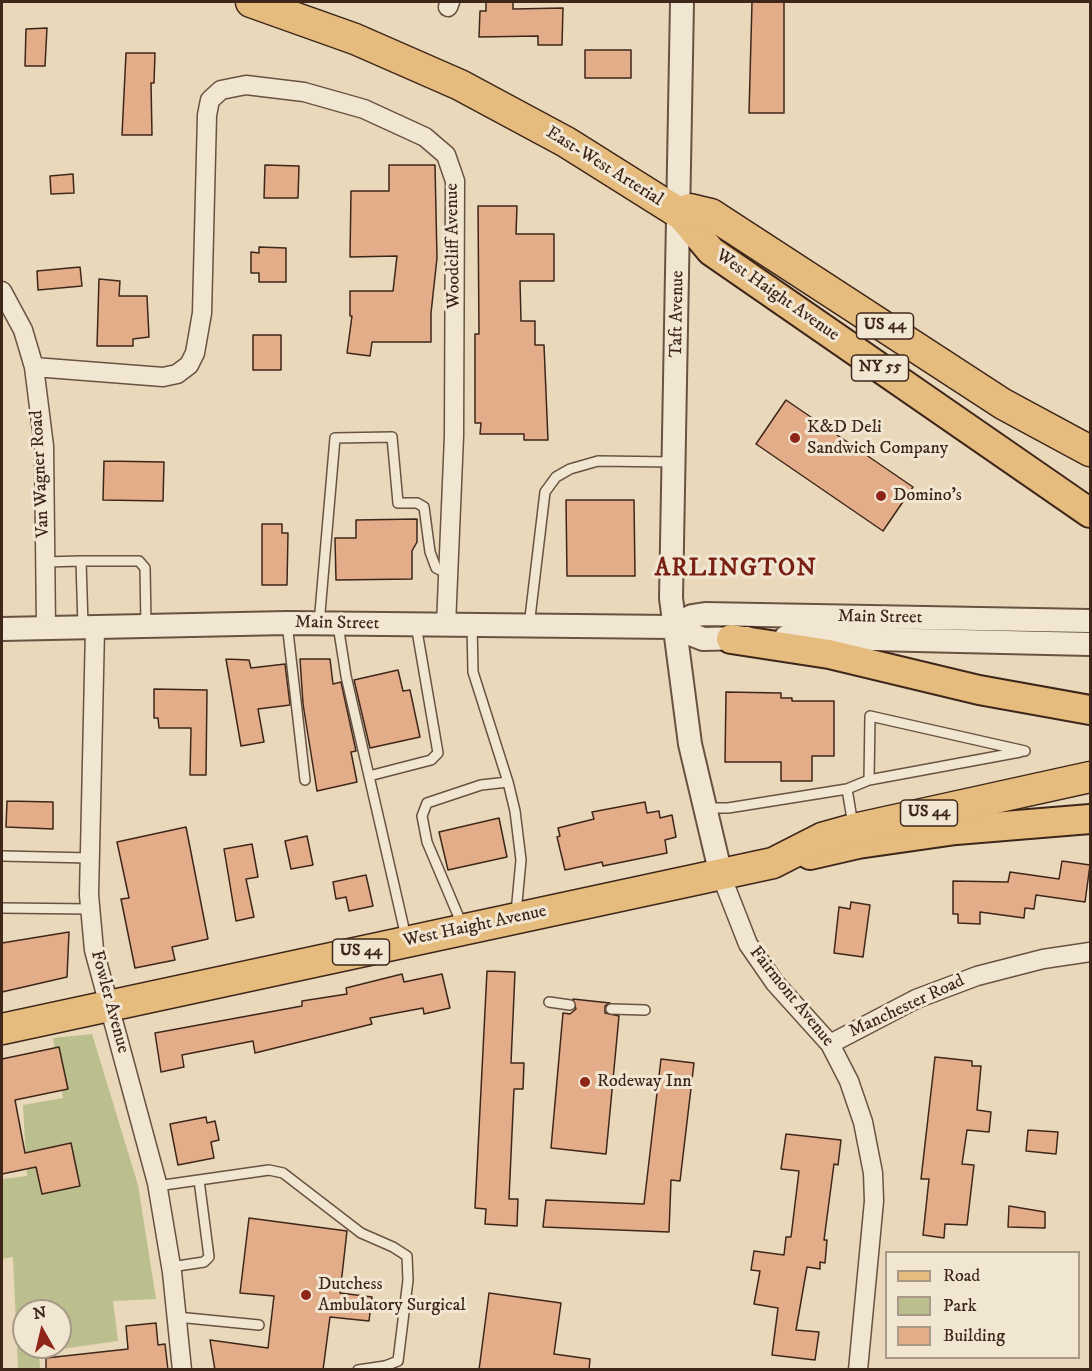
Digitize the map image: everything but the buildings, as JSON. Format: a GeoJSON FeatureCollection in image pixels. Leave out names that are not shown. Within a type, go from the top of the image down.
{"type":"FeatureCollection","features":[{"type":"Feature","properties":{"kind":"highway","name":"East-West Arterial"},"geometry":{"type":"LineString","coordinates":[[251,2],[363,42],[469,90],[566,142],[679,213],[690,209],[711,214],[1003,404],[1090,452]]}},
{"type":"Feature","properties":{"kind":"highway","name":"US 44"},"geometry":{"type":"LineString","coordinates":[[856,837],[1090,777]]}},
{"type":"Feature","properties":{"kind":"highway","name":"West Haight Avenue"},"geometry":{"type":"LineString","coordinates":[[2,1029],[773,863],[822,838],[856,837]]}},
{"type":"Feature","properties":{"kind":"main road","name":"West Haight Avenue"},"geometry":{"type":"LineString","coordinates":[[679,213],[711,251],[1090,513]]}},
{"type":"Feature","properties":{"kind":"main road"},"geometry":{"type":"LineString","coordinates":[[731,639],[829,654],[980,690],[1090,711]]}},
{"type":"Feature","properties":{"kind":"main road"},"geometry":{"type":"LineString","coordinates":[[856,837],[1090,819]]}},
{"type":"Feature","properties":{"kind":"street","name":"Taft Avenue"},"geometry":{"type":"LineString","coordinates":[[673,627],[670,588],[682,2]]}},
{"type":"Feature","properties":{"kind":"street","name":"Woodcliff Avenue"},"geometry":{"type":"LineString","coordinates":[[34,367],[163,377],[177,374],[189,365],[195,353],[202,313],[207,115],[210,100],[221,90],[246,85],[304,92],[364,109],[416,132],[440,147],[451,164],[455,181],[454,412],[446,625]]}},
{"type":"Feature","properties":{"kind":"street","name":"Van Wagner Road"},"geometry":{"type":"LineString","coordinates":[[2,291],[23,330],[34,367],[44,447],[46,629]]}},
{"type":"Feature","properties":{"kind":"street","name":"Main Street"},"geometry":{"type":"LineString","coordinates":[[673,627],[692,616],[705,614],[1090,621]]}},
{"type":"Feature","properties":{"kind":"street","name":"Main Street"},"geometry":{"type":"LineString","coordinates":[[2,629],[89,629],[287,623],[673,627],[692,637],[731,639],[815,638],[1090,644]]}},
{"type":"Feature","properties":{"kind":"street","name":"Fairmont Avenue"},"geometry":{"type":"LineString","coordinates":[[673,627],[688,734],[704,808],[721,874],[748,944],[776,982],[830,1044],[856,1099],[873,1173],[873,1230],[858,1370]]}},
{"type":"Feature","properties":{"kind":"street","name":"Fowler Avenue"},"geometry":{"type":"LineString","coordinates":[[89,629],[90,909],[94,950],[157,1186],[171,1267],[182,1370]]}},
{"type":"Feature","properties":{"kind":"street","name":"Manchester Road"},"geometry":{"type":"LineString","coordinates":[[830,1044],[916,999],[966,979],[1032,962],[1090,952]]}},
{"type":"Feature","properties":{"kind":"lane"},"geometry":{"type":"LineString","coordinates":[[408,942],[369,776],[328,624],[335,438],[392,437],[398,503],[417,503],[424,507],[430,552],[436,568],[448,574]]}},
{"type":"Feature","properties":{"kind":"lane"},"geometry":{"type":"LineString","coordinates":[[529,626],[545,492],[556,477],[570,469],[598,461],[674,462]]}},
{"type":"Feature","properties":{"kind":"lane"},"geometry":{"type":"LineString","coordinates":[[81,561],[89,629]]}},
{"type":"Feature","properties":{"kind":"lane"},"geometry":{"type":"LineString","coordinates":[[45,562],[139,561],[145,568],[146,627]]}},
{"type":"Feature","properties":{"kind":"lane"},"geometry":{"type":"LineString","coordinates":[[287,623],[305,780]]}},
{"type":"Feature","properties":{"kind":"lane"},"geometry":{"type":"LineString","coordinates":[[369,776],[430,760],[438,753],[416,625]]}},
{"type":"Feature","properties":{"kind":"lane"},"geometry":{"type":"LineString","coordinates":[[472,625],[473,672],[515,811],[521,860],[516,919]]}},
{"type":"Feature","properties":{"kind":"lane"},"geometry":{"type":"LineString","coordinates":[[704,808],[728,808],[847,789],[869,780],[1025,751],[870,716],[869,780]]}},
{"type":"Feature","properties":{"kind":"lane"},"geometry":{"type":"LineString","coordinates":[[464,930],[427,842],[422,816],[427,803],[444,795],[481,785],[508,782]]}},
{"type":"Feature","properties":{"kind":"lane"},"geometry":{"type":"LineString","coordinates":[[847,789],[856,837]]}},
{"type":"Feature","properties":{"kind":"lane"},"geometry":{"type":"LineString","coordinates":[[2,856],[90,858]]}},
{"type":"Feature","properties":{"kind":"lane"},"geometry":{"type":"LineString","coordinates":[[2,908],[90,909]]}},
{"type":"Feature","properties":{"kind":"lane"},"geometry":{"type":"LineString","coordinates":[[549,1002],[570,1005]]}},
{"type":"Feature","properties":{"kind":"lane"},"geometry":{"type":"LineString","coordinates":[[611,1009],[645,1010]]}},
{"type":"Feature","properties":{"kind":"lane"},"geometry":{"type":"LineString","coordinates":[[157,1186],[269,1170],[283,1173],[361,1233],[393,1246],[407,1256],[408,1280],[398,1361],[385,1366],[358,1370]]}},
{"type":"Feature","properties":{"kind":"lane"},"geometry":{"type":"LineString","coordinates":[[171,1267],[204,1262],[208,1257],[199,1180]]}},
{"type":"Feature","properties":{"kind":"lane"},"geometry":{"type":"LineString","coordinates":[[177,1317],[259,1325]]}},
{"type":"Feature","properties":{"kind":"green space"},"geometry":{"type":"Polygon","coordinates":[[[92,1034],[138,1185],[156,1299],[113,1301],[118,1341],[72,1347],[72,1299],[15,1299],[13,1257],[2,1259],[2,1179],[27,1176],[23,1105],[63,1098],[53,1038],[92,1034]]]}},
{"type":"Feature","properties":{"kind":"green space"},"geometry":{"type":"Polygon","coordinates":[[[18,1359],[39,1359],[40,1369],[18,1369],[18,1359]]]}},
{"type":"Feature","properties":{"kind":"place","name":"K&D Deli Sandwich Company"},"geometry":{"type":"Point","coordinates":[795,438]}},
{"type":"Feature","properties":{"kind":"place","name":"Domino's"},"geometry":{"type":"Point","coordinates":[881,496]}},
{"type":"Feature","properties":{"kind":"place","name":"Rodeway Inn"},"geometry":{"type":"Point","coordinates":[585,1082]}},
{"type":"Feature","properties":{"kind":"place","name":"Dutchess Ambulatory Surgical"},"geometry":{"type":"Point","coordinates":[306,1295]}},
{"type":"Feature","properties":{"kind":"district","name":"ARLINGTON"},"geometry":{"type":"Point","coordinates":[736,570]}}]}
